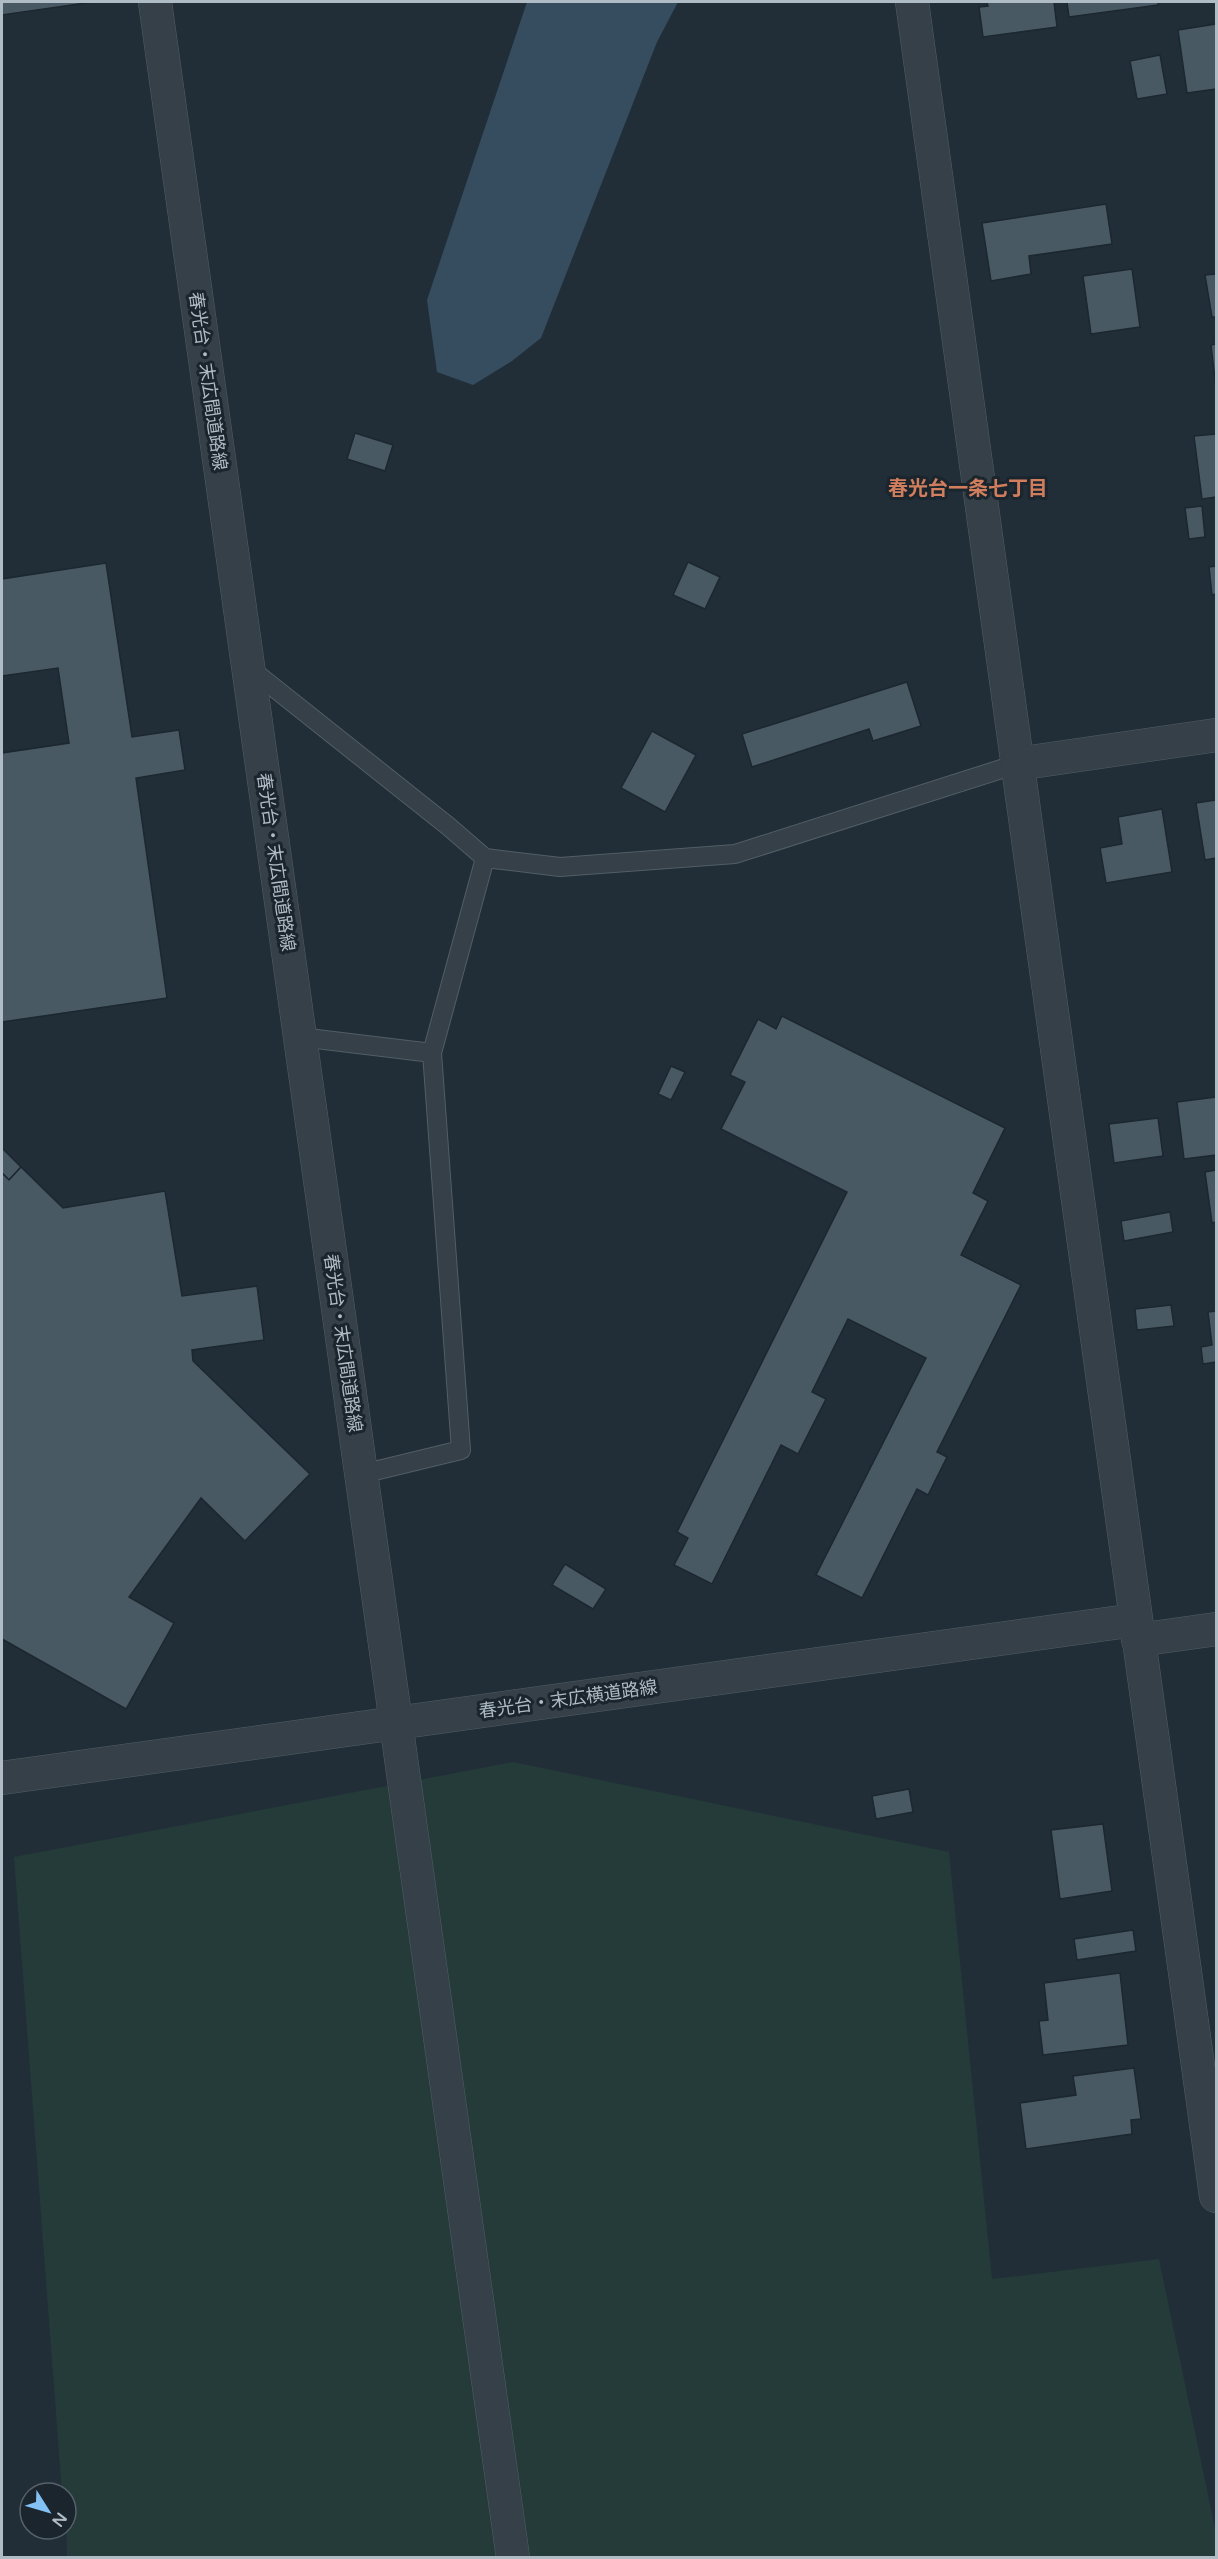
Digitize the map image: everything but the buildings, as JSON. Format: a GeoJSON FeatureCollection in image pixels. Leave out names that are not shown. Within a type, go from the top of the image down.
{"type":"FeatureCollection","features":[{"type":"Feature","properties":{"kind":"street","name":"春光台・末広間道路線"},"geometry":{"type":"LineString","coordinates":[[155,2],[513,2558]]}},
{"type":"Feature","properties":{"kind":"street"},"geometry":{"type":"LineString","coordinates":[[912,2],[1216,2196]]}},
{"type":"Feature","properties":{"kind":"street"},"geometry":{"type":"LineString","coordinates":[[1017,764],[1216,735]]}},
{"type":"Feature","properties":{"kind":"street","name":"春光台・末広横道路線"},"geometry":{"type":"LineString","coordinates":[[2,1778],[396,1722],[1137,1630],[1216,1629]]}},
{"type":"Feature","properties":{"kind":"lane"},"geometry":{"type":"LineString","coordinates":[[248,667],[485,858],[560,867],[735,854],[1017,764]]}},
{"type":"Feature","properties":{"kind":"lane"},"geometry":{"type":"LineString","coordinates":[[362,1474],[461,1450],[432,1053],[485,858]]}},
{"type":"Feature","properties":{"kind":"lane"},"geometry":{"type":"LineString","coordinates":[[300,1037],[432,1053]]}},
{"type":"Feature","properties":{"kind":"green space"},"geometry":{"type":"Polygon","coordinates":[[[513,1762],[949,1852],[992,2279],[1159,2259],[1216,2533],[1216,2557],[67,2557],[67,2541],[78,2541],[78,2481],[61,2481],[14,1857],[513,1762]]]}},
{"type":"Feature","properties":{"kind":"water"},"geometry":{"type":"Polygon","coordinates":[[[527,2],[678,2],[657,42],[541,338],[512,361],[473,385],[437,372],[427,300],[527,2]]]}},
{"type":"Feature","properties":{"kind":"district","name":"春光台一条七丁目"},"geometry":{"type":"Point","coordinates":[968,488]}}]}
